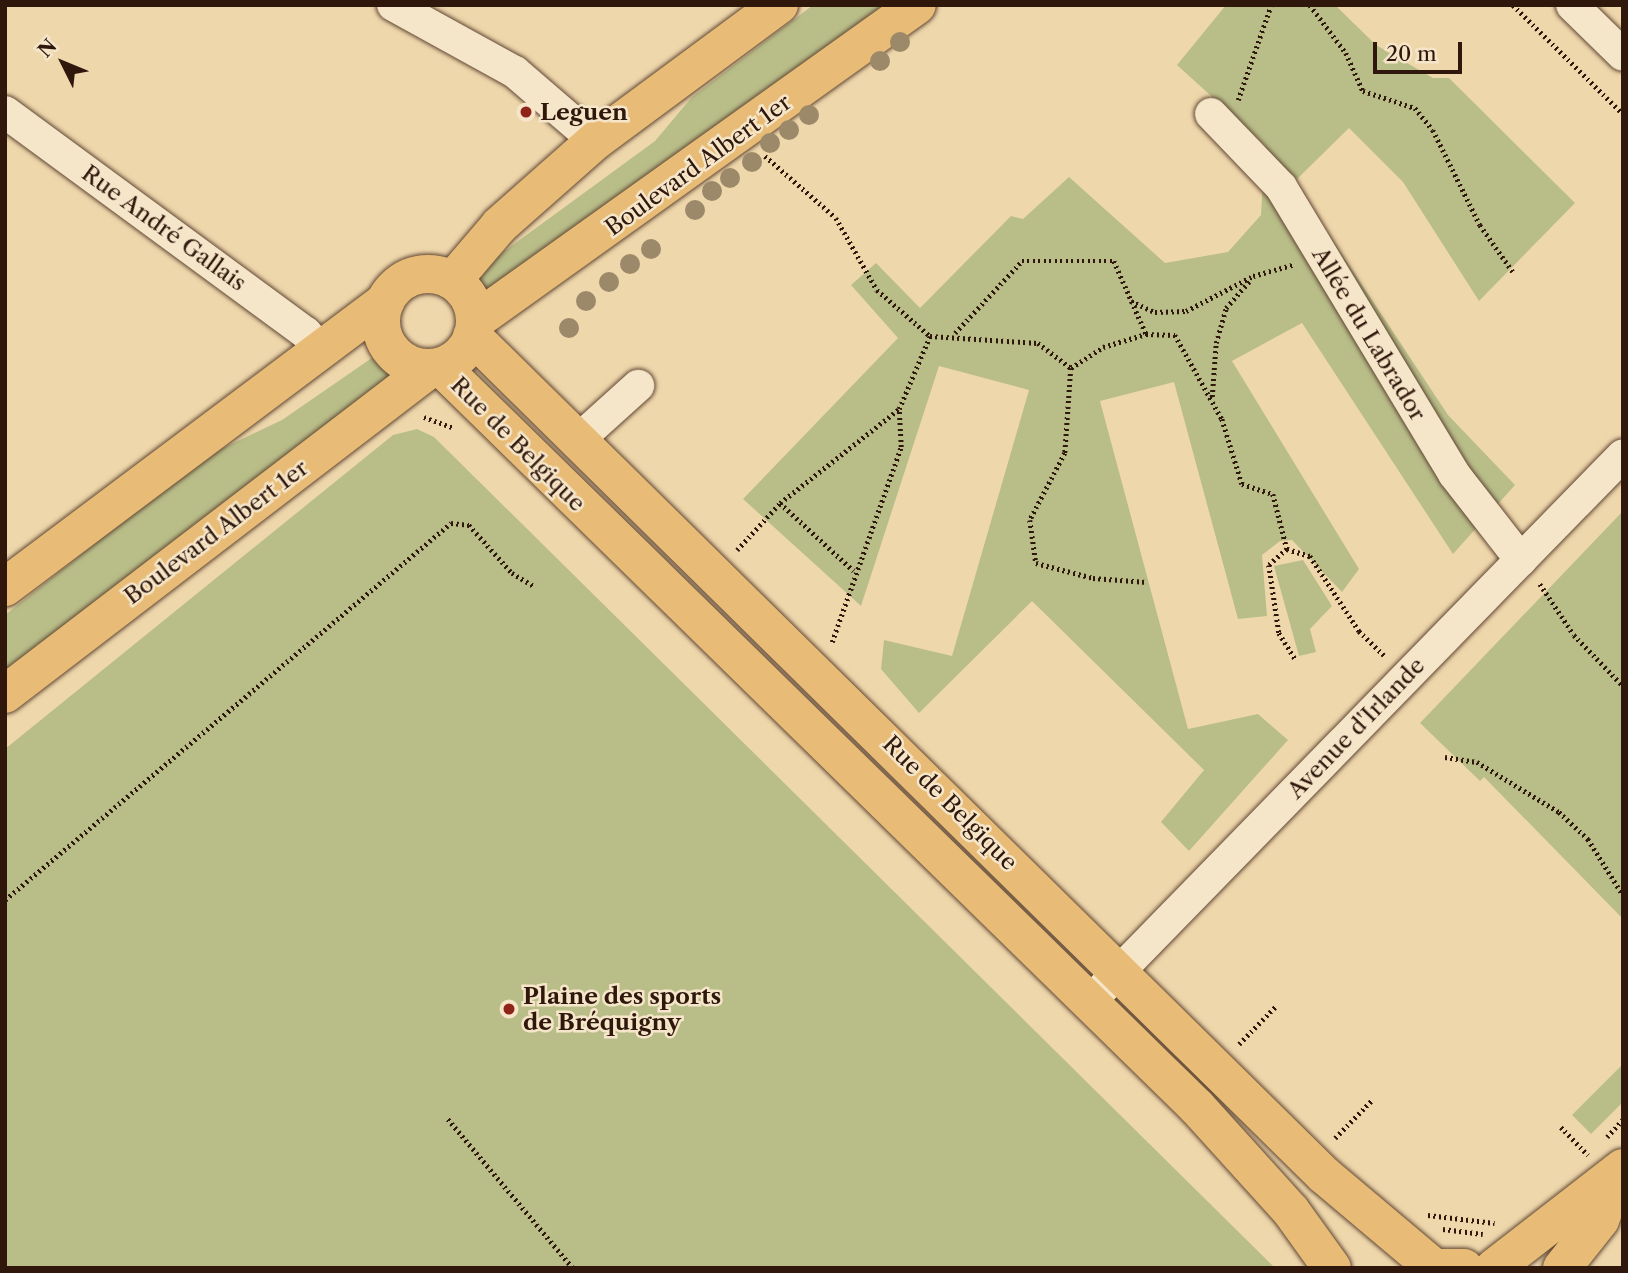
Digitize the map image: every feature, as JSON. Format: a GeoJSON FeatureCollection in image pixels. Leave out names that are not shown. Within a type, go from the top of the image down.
{"type":"FeatureCollection","features":[{"type":"Feature","properties":{"kind":"main road"},"geometry":{"type":"LineString","coordinates":[[5,587],[389,292],[411,277],[444,266],[500,225],[595,141],[779,5]]}},
{"type":"Feature","properties":{"kind":"main road","name":"Boulevard Albert 1er"},"geometry":{"type":"LineString","coordinates":[[5,694],[435,369],[474,328],[917,5]]}},
{"type":"Feature","properties":{"kind":"main road"},"geometry":{"type":"LineString","coordinates":[[444,266],[469,298],[474,328]]}},
{"type":"Feature","properties":{"kind":"main road"},"geometry":{"type":"LineString","coordinates":[[389,292],[387,343],[435,369]]}},
{"type":"Feature","properties":{"kind":"main road","name":"Rue de Belgique"},"geometry":{"type":"LineString","coordinates":[[474,328],[576,442],[812,667],[1324,1175],[1440,1267]]}},
{"type":"Feature","properties":{"kind":"main road","name":"Rue de Belgique"},"geometry":{"type":"LineString","coordinates":[[435,369],[1090,1001],[1231,1143],[1332,1268]]}},
{"type":"Feature","properties":{"kind":"main road"},"geometry":{"type":"LineString","coordinates":[[1496,1252],[1613,1168]]}},
{"type":"Feature","properties":{"kind":"main road"},"geometry":{"type":"LineString","coordinates":[[1562,1268],[1600,1220],[1613,1168]]}},
{"type":"Feature","properties":{"kind":"street"},"geometry":{"type":"LineString","coordinates":[[393,5],[515,72],[595,141]]}},
{"type":"Feature","properties":{"kind":"street"},"geometry":{"type":"LineString","coordinates":[[1572,5],[1623,55]]}},
{"type":"Feature","properties":{"kind":"street","name":"Rue André Gallais"},"geometry":{"type":"LineString","coordinates":[[5,112],[306,332],[318,348]]}},
{"type":"Feature","properties":{"kind":"street","name":"Allée du Labrador"},"geometry":{"type":"LineString","coordinates":[[1219,122],[1281,187],[1322,260],[1454,474],[1521,560]]}},
{"type":"Feature","properties":{"kind":"street"},"geometry":{"type":"LineString","coordinates":[[576,442],[638,386]]}},
{"type":"Feature","properties":{"kind":"street","name":"Avenue d'Irlande"},"geometry":{"type":"LineString","coordinates":[[1090,1001],[1623,455]]}},
{"type":"Feature","properties":{"kind":"path"},"geometry":{"type":"LineString","coordinates":[[1219,122],[1271,5]]}},
{"type":"Feature","properties":{"kind":"path"},"geometry":{"type":"LineString","coordinates":[[1310,5],[1346,53],[1363,91],[1415,108],[1433,130],[1480,225],[1513,272]]}},
{"type":"Feature","properties":{"kind":"path"},"geometry":{"type":"LineString","coordinates":[[1513,5],[1623,114]]}},
{"type":"Feature","properties":{"kind":"path"},"geometry":{"type":"LineString","coordinates":[[739,135],[836,218],[877,290],[930,336],[955,334],[1038,343],[1071,368]]}},
{"type":"Feature","properties":{"kind":"path"},"geometry":{"type":"LineString","coordinates":[[1130,301],[1155,312],[1186,311],[1253,276],[1322,260]]}},
{"type":"Feature","properties":{"kind":"path"},"geometry":{"type":"LineString","coordinates":[[955,334],[1022,261],[1114,261],[1146,334]]}},
{"type":"Feature","properties":{"kind":"path"},"geometry":{"type":"LineString","coordinates":[[389,292],[444,266]]}},
{"type":"Feature","properties":{"kind":"path"},"geometry":{"type":"LineString","coordinates":[[1212,398],[1216,343],[1226,309],[1253,276]]}},
{"type":"Feature","properties":{"kind":"path"},"geometry":{"type":"LineString","coordinates":[[1071,368],[1103,347],[1146,334],[1175,335],[1212,398],[1242,484],[1273,494],[1287,549]]}},
{"type":"Feature","properties":{"kind":"path"},"geometry":{"type":"LineString","coordinates":[[812,667],[838,630],[854,571],[901,447],[899,410],[930,336]]}},
{"type":"Feature","properties":{"kind":"path"},"geometry":{"type":"LineString","coordinates":[[1071,368],[1065,453],[1030,520],[1036,563],[1102,580],[1147,582]]}},
{"type":"Feature","properties":{"kind":"path"},"geometry":{"type":"LineString","coordinates":[[714,574],[780,503],[899,410]]}},
{"type":"Feature","properties":{"kind":"path"},"geometry":{"type":"LineString","coordinates":[[414,415],[464,438]]}},
{"type":"Feature","properties":{"kind":"path"},"geometry":{"type":"LineString","coordinates":[[780,503],[854,571]]}},
{"type":"Feature","properties":{"kind":"path"},"geometry":{"type":"LineString","coordinates":[[5,900],[451,523],[469,525],[512,573],[534,586]]}},
{"type":"Feature","properties":{"kind":"path"},"geometry":{"type":"LineString","coordinates":[[1287,549],[1269,565],[1279,632],[1296,660]]}},
{"type":"Feature","properties":{"kind":"path"},"geometry":{"type":"LineString","coordinates":[[1287,549],[1310,556],[1359,631],[1407,675]]}},
{"type":"Feature","properties":{"kind":"path"},"geometry":{"type":"LineString","coordinates":[[1521,560],[1574,635],[1623,686]]}},
{"type":"Feature","properties":{"kind":"path"},"geometry":{"type":"LineString","coordinates":[[1445,757],[1477,762],[1559,812],[1588,839],[1623,895]]}},
{"type":"Feature","properties":{"kind":"path"},"geometry":{"type":"LineString","coordinates":[[1238,1045],[1275,1007]]}},
{"type":"Feature","properties":{"kind":"path"},"geometry":{"type":"LineString","coordinates":[[1229,1035],[1248,1054]]}},
{"type":"Feature","properties":{"kind":"path"},"geometry":{"type":"LineString","coordinates":[[1334,1138],[1371,1101]]}},
{"type":"Feature","properties":{"kind":"path"},"geometry":{"type":"LineString","coordinates":[[448,1119],[573,1268]]}},
{"type":"Feature","properties":{"kind":"path"},"geometry":{"type":"LineString","coordinates":[[1561,1127],[1613,1168]]}},
{"type":"Feature","properties":{"kind":"path"},"geometry":{"type":"LineString","coordinates":[[1325,1129],[1343,1146]]}},
{"type":"Feature","properties":{"kind":"path"},"geometry":{"type":"LineString","coordinates":[[1423,1213],[1458,1224],[1510,1222]]}},
{"type":"Feature","properties":{"kind":"path"},"geometry":{"type":"LineString","coordinates":[[1430,1227],[1496,1252]]}},
{"type":"Feature","properties":{"kind":"green space"},"geometry":{"type":"Polygon","coordinates":[[[813,5],[894,5],[477,311],[462,301],[461,283],[655,141],[692,97],[813,5]]]}},
{"type":"Feature","properties":{"kind":"green space"},"geometry":{"type":"Polygon","coordinates":[[[1226,5],[1335,5],[1376,45],[1433,78],[1449,78],[1575,203],[1479,301],[1403,182],[1349,128],[1294,182],[1448,415],[1515,485],[1453,554],[1302,323],[1232,361],[1359,569],[1342,592],[1292,540],[1280,541],[1262,555],[1267,616],[1238,619],[1174,382],[1100,401],[1188,729],[1258,714],[1288,740],[1189,851],[1161,822],[1204,770],[1032,601],[919,713],[881,669],[884,640],[952,656],[1029,390],[939,366],[861,606],[743,499],[898,338],[851,285],[876,263],[920,308],[1011,216],[1023,219],[1069,177],[1165,263],[1228,252],[1261,215],[1265,145],[1177,65],[1226,5]]]}},
{"type":"Feature","properties":{"kind":"green space"},"geometry":{"type":"Polygon","coordinates":[[[395,342],[410,360],[5,674],[5,615],[204,457],[282,420],[395,342]]]}},
{"type":"Feature","properties":{"kind":"green space","name":"Plaine des sports de Bréquigny"},"geometry":{"type":"Polygon","coordinates":[[[417,429],[434,437],[1275,1268],[5,1268],[5,749],[393,435],[417,429]]]}},
{"type":"Feature","properties":{"kind":"green space"},"geometry":{"type":"Polygon","coordinates":[[[1623,511],[1623,919],[1484,777],[1480,781],[1420,723],[1623,511]]]}},
{"type":"Feature","properties":{"kind":"green space"},"geometry":{"type":"Polygon","coordinates":[[[1303,560],[1332,606],[1310,629],[1316,652],[1299,656],[1274,566],[1303,560]]]}},
{"type":"Feature","properties":{"kind":"green space"},"geometry":{"type":"Polygon","coordinates":[[[1623,1064],[1623,1102],[1591,1134],[1572,1115],[1623,1064]]]}},
{"type":"Feature","properties":{"kind":"place","name":"Leguen"},"geometry":{"type":"Point","coordinates":[526,112]}},
{"type":"Feature","properties":{"kind":"place","name":"Plaine des sports de Bréquigny"},"geometry":{"type":"Point","coordinates":[509,1009]}}]}
